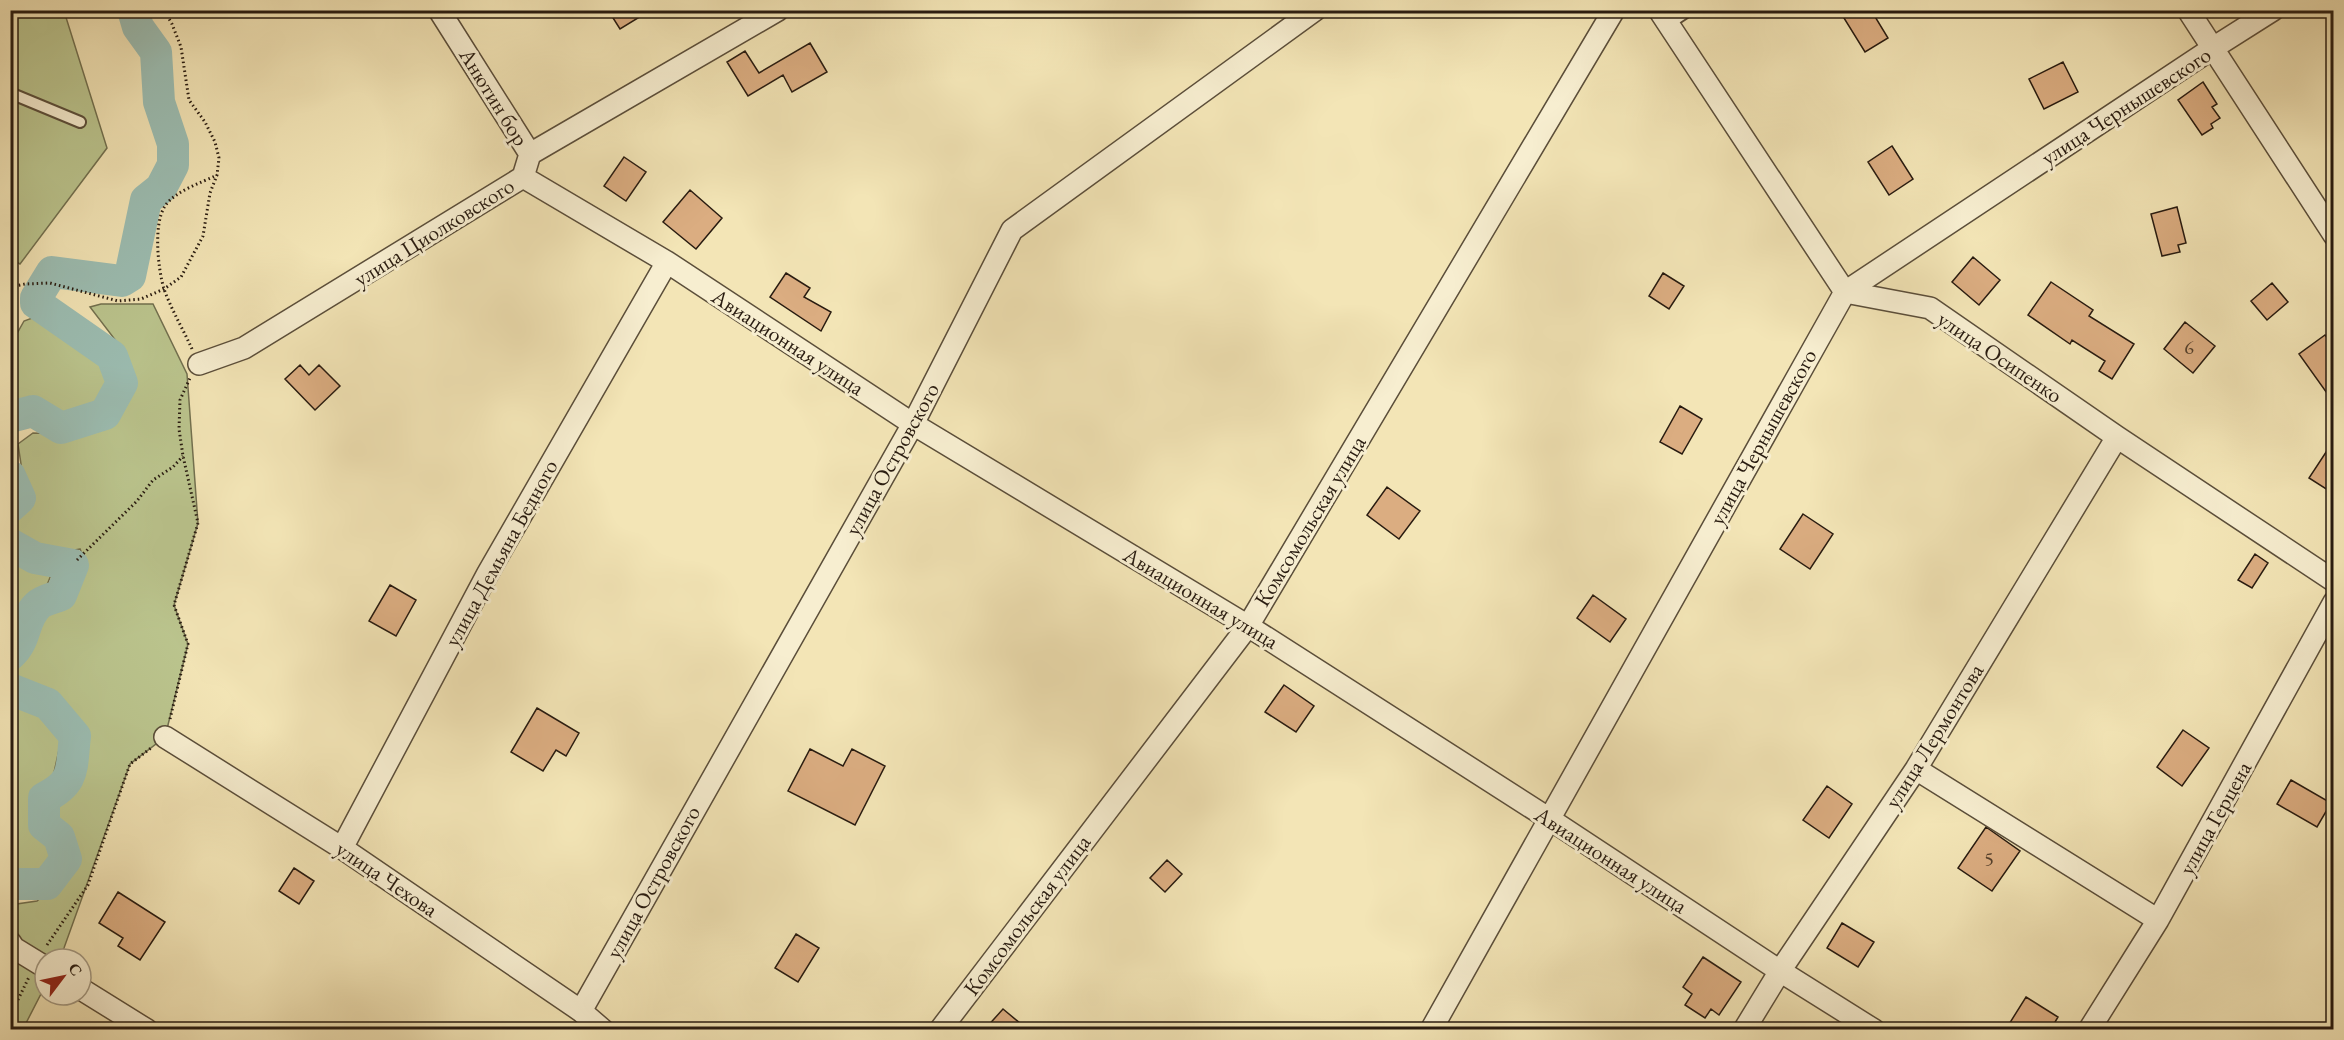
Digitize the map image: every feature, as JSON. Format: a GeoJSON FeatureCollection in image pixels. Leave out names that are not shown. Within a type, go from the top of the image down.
{"type":"FeatureCollection","features":[{"type":"Feature","properties":{"kind":"street","name":"Анютин бор"},"geometry":{"type":"LineString","coordinates":[[439,10],[530,154]]}},
{"type":"Feature","properties":{"kind":"street","name":"улица Циолковского"},"geometry":{"type":"LineString","coordinates":[[199,364],[244,348],[523,177],[530,154],[778,10]]}},
{"type":"Feature","properties":{"kind":"street","name":"улица Островского"},"geometry":{"type":"LineString","coordinates":[[581,1011],[913,424],[1012,230],[1315,10]]}},
{"type":"Feature","properties":{"kind":"street","name":"Комсомольская улица"},"geometry":{"type":"LineString","coordinates":[[940,1029],[1248,626],[1614,10]]}},
{"type":"Feature","properties":{"kind":"street"},"geometry":{"type":"LineString","coordinates":[[2188,10],[2334,236]]}},
{"type":"Feature","properties":{"kind":"street","name":"улица Чернышевского"},"geometry":{"type":"LineString","coordinates":[[1431,1029],[1845,292],[2274,10]]}},
{"type":"Feature","properties":{"kind":"street"},"geometry":{"type":"LineString","coordinates":[[1664,17],[1845,292]]}},
{"type":"Feature","properties":{"kind":"street","name":"Авиационная улица"},"geometry":{"type":"LineString","coordinates":[[523,177],[667,262],[913,424],[1248,626],[1548,818],[1780,971],[1874,1029]]}},
{"type":"Feature","properties":{"kind":"street","name":"улица Демьяна Бедного"},"geometry":{"type":"LineString","coordinates":[[342,848],[488,573],[667,262]]}},
{"type":"Feature","properties":{"kind":"street","name":"улица Осипенко"},"geometry":{"type":"LineString","coordinates":[[1845,292],[1930,308],[2117,437],[2334,580]]}},
{"type":"Feature","properties":{"kind":"street","name":"улица Лермонтова"},"geometry":{"type":"LineString","coordinates":[[1744,1029],[1780,971],[1916,769],[2117,437]]}},
{"type":"Feature","properties":{"kind":"street","name":"улица Герцена"},"geometry":{"type":"LineString","coordinates":[[2090,1029],[2158,920],[2334,602]]}},
{"type":"Feature","properties":{"kind":"street","name":"улица Чехова"},"geometry":{"type":"LineString","coordinates":[[165,737],[342,848],[581,1011],[603,1029]]}},
{"type":"Feature","properties":{"kind":"street"},"geometry":{"type":"LineString","coordinates":[[1916,769],[2158,920]]}},
{"type":"Feature","properties":{"kind":"street"},"geometry":{"type":"LineString","coordinates":[[10,942],[14,948],[33,960]]}},
{"type":"Feature","properties":{"kind":"street"},"geometry":{"type":"LineString","coordinates":[[93,996],[147,1029]]}},
{"type":"Feature","properties":{"kind":"lane"},"geometry":{"type":"LineString","coordinates":[[1664,17],[1689,10]]}},
{"type":"Feature","properties":{"kind":"lane"},"geometry":{"type":"LineString","coordinates":[[10,93],[80,122]]}},
{"type":"Feature","properties":{"kind":"path"},"geometry":{"type":"LineString","coordinates":[[10,287],[39,283],[50,284],[118,301],[141,299],[164,289],[181,277],[203,236],[210,193],[217,175],[219,159],[205,122],[189,100],[181,47],[164,10]]}},
{"type":"Feature","properties":{"kind":"path"},"geometry":{"type":"LineString","coordinates":[[50,947],[88,885],[130,764],[165,737],[188,644],[174,605],[198,523],[179,429],[180,400],[199,364],[164,289],[159,264],[157,229],[165,206],[180,193],[217,175]]}},
{"type":"Feature","properties":{"kind":"path"},"geometry":{"type":"LineString","coordinates":[[77,560],[137,501],[153,480],[173,467],[183,456]]}},
{"type":"Feature","properties":{"kind":"path"},"geometry":{"type":"LineString","coordinates":[[10,1016],[33,976]]}},
{"type":"Feature","properties":{"kind":"green space"},"geometry":{"type":"Polygon","coordinates":[[[11,11],[64,11],[107,148],[20,264],[11,259],[11,11]]]}},
{"type":"Feature","properties":{"kind":"green space"},"geometry":{"type":"Polygon","coordinates":[[[101,304],[153,304],[187,374],[198,523],[174,605],[188,644],[165,737],[130,764],[64,947],[33,947],[34,1007],[23,1029],[11,1029],[11,948],[18,939],[11,927],[10,905],[37,901],[56,884],[73,860],[66,833],[51,821],[57,801],[71,789],[75,780],[80,761],[83,731],[48,693],[12,683],[12,663],[27,651],[38,620],[66,600],[87,566],[80,549],[59,552],[42,549],[11,529],[14,515],[26,497],[18,444],[33,433],[60,434],[110,417],[133,385],[123,350],[90,307],[101,304]]]}},
{"type":"Feature","properties":{"kind":"green space"},"geometry":{"type":"Polygon","coordinates":[[[43,314],[104,361],[110,380],[102,406],[61,416],[29,402],[11,406],[14,339],[24,321],[43,314]]]}},
{"type":"Feature","properties":{"kind":"green space"},"geometry":{"type":"Polygon","coordinates":[[[11,553],[33,564],[53,570],[45,590],[23,615],[11,644],[11,553]]]}},
{"type":"Feature","properties":{"kind":"green space"},"geometry":{"type":"Polygon","coordinates":[[[10,696],[41,707],[61,741],[53,777],[34,798],[33,830],[49,845],[52,860],[41,875],[11,874],[10,696]]]}},
{"type":"Feature","properties":{"kind":"building"},"geometry":{"type":"Polygon","coordinates":[[[608,10],[651,10],[620,29],[608,10]]]}},
{"type":"Feature","properties":{"kind":"building"},"geometry":{"type":"Polygon","coordinates":[[[1839,10],[1871,10],[1888,38],[1865,52],[1839,10]]]}},
{"type":"Feature","properties":{"kind":"building"},"geometry":{"type":"Polygon","coordinates":[[[810,43],[827,72],[792,92],[783,75],[748,96],[727,62],[745,51],[759,73],[810,43]]]}},
{"type":"Feature","properties":{"kind":"building"},"geometry":{"type":"Polygon","coordinates":[[[2063,62],[2078,92],[2044,109],[2029,79],[2063,62]]]}},
{"type":"Feature","properties":{"kind":"building"},"geometry":{"type":"Polygon","coordinates":[[[2203,82],[2217,104],[2212,107],[2220,118],[2211,124],[2213,128],[2202,135],[2178,100],[2203,82]]]}},
{"type":"Feature","properties":{"kind":"building"},"geometry":{"type":"Polygon","coordinates":[[[1892,146],[1913,179],[1889,195],[1868,162],[1892,146]]]}},
{"type":"Feature","properties":{"kind":"building"},"geometry":{"type":"Polygon","coordinates":[[[624,157],[646,172],[626,201],[604,186],[624,157]]]}},
{"type":"Feature","properties":{"kind":"building"},"geometry":{"type":"Polygon","coordinates":[[[690,190],[722,218],[696,249],[663,222],[690,190]]]}},
{"type":"Feature","properties":{"kind":"building"},"geometry":{"type":"Polygon","coordinates":[[[2177,207],[2186,243],[2178,245],[2180,252],[2162,256],[2151,214],[2177,207]]]}},
{"type":"Feature","properties":{"kind":"building"},"geometry":{"type":"Polygon","coordinates":[[[1973,257],[2000,280],[1979,305],[1952,282],[1973,257]]]}},
{"type":"Feature","properties":{"kind":"building"},"geometry":{"type":"Polygon","coordinates":[[[786,273],[810,288],[804,297],[831,312],[821,331],[770,297],[786,273]]]}},
{"type":"Feature","properties":{"kind":"building"},"geometry":{"type":"Polygon","coordinates":[[[1663,273],[1684,286],[1669,309],[1649,296],[1663,273]]]}},
{"type":"Feature","properties":{"kind":"building"},"geometry":{"type":"Polygon","coordinates":[[[2051,282],[2093,310],[2089,316],[2134,344],[2112,379],[2099,371],[2105,361],[2072,340],[2070,344],[2028,315],[2051,282]]]}},
{"type":"Feature","properties":{"kind":"building"},"geometry":{"type":"Polygon","coordinates":[[[2272,283],[2288,302],[2267,320],[2251,301],[2272,283]]]}},
{"type":"Feature","properties":{"kind":"building"},"geometry":{"type":"Polygon","coordinates":[[[2185,322],[2215,346],[2193,373],[2164,349],[2185,322]]]}},
{"type":"Feature","properties":{"kind":"building"},"geometry":{"type":"Polygon","coordinates":[[[2325,335],[2334,347],[2334,403],[2299,354],[2325,335]]]}},
{"type":"Feature","properties":{"kind":"building"},"geometry":{"type":"Polygon","coordinates":[[[300,365],[309,375],[319,365],[340,386],[315,410],[285,379],[300,365]]]}},
{"type":"Feature","properties":{"kind":"building"},"geometry":{"type":"Polygon","coordinates":[[[1680,406],[1702,419],[1682,454],[1660,442],[1680,406]]]}},
{"type":"Feature","properties":{"kind":"building"},"geometry":{"type":"Polygon","coordinates":[[[2334,440],[2334,494],[2309,478],[2334,440]]]}},
{"type":"Feature","properties":{"kind":"building"},"geometry":{"type":"Polygon","coordinates":[[[1387,487],[1420,511],[1399,539],[1367,515],[1387,487]]]}},
{"type":"Feature","properties":{"kind":"building"},"geometry":{"type":"Polygon","coordinates":[[[1803,514],[1833,534],[1810,569],[1780,549],[1803,514]]]}},
{"type":"Feature","properties":{"kind":"building"},"geometry":{"type":"Polygon","coordinates":[[[2255,554],[2268,563],[2252,588],[2238,580],[2255,554]]]}},
{"type":"Feature","properties":{"kind":"building"},"geometry":{"type":"Polygon","coordinates":[[[390,585],[416,600],[396,636],[369,621],[390,585]]]}},
{"type":"Feature","properties":{"kind":"building"},"geometry":{"type":"Polygon","coordinates":[[[1593,595],[1626,619],[1610,642],[1577,618],[1593,595]]]}},
{"type":"Feature","properties":{"kind":"building"},"geometry":{"type":"Polygon","coordinates":[[[1284,685],[1314,706],[1296,732],[1265,712],[1284,685]]]}},
{"type":"Feature","properties":{"kind":"building"},"geometry":{"type":"Polygon","coordinates":[[[537,708],[579,733],[566,756],[556,750],[543,771],[511,752],[537,708]]]}},
{"type":"Feature","properties":{"kind":"building"},"geometry":{"type":"Polygon","coordinates":[[[2183,730],[2209,748],[2182,786],[2157,767],[2183,730]]]}},
{"type":"Feature","properties":{"kind":"building"},"geometry":{"type":"Polygon","coordinates":[[[810,749],[843,766],[852,749],[885,766],[855,825],[788,791],[810,749]]]}},
{"type":"Feature","properties":{"kind":"building"},"geometry":{"type":"Polygon","coordinates":[[[2291,780],[2331,803],[2317,827],[2277,804],[2291,780]]]}},
{"type":"Feature","properties":{"kind":"building"},"geometry":{"type":"Polygon","coordinates":[[[1827,786],[1852,804],[1829,838],[1803,820],[1827,786]]]}},
{"type":"Feature","properties":{"kind":"building"},"geometry":{"type":"Polygon","coordinates":[[[1986,827],[2020,851],[1992,891],[1958,868],[1986,827]]]}},
{"type":"Feature","properties":{"kind":"building"},"geometry":{"type":"Polygon","coordinates":[[[1167,860],[1182,874],[1165,892],[1150,878],[1167,860]]]}},
{"type":"Feature","properties":{"kind":"building"},"geometry":{"type":"Polygon","coordinates":[[[294,868],[314,881],[299,904],[279,891],[294,868]]]}},
{"type":"Feature","properties":{"kind":"building"},"geometry":{"type":"Polygon","coordinates":[[[118,892],[165,922],[140,960],[118,946],[123,938],[99,923],[118,892]]]}},
{"type":"Feature","properties":{"kind":"building"},"geometry":{"type":"Polygon","coordinates":[[[1842,923],[1874,942],[1858,967],[1827,948],[1842,923]]]}},
{"type":"Feature","properties":{"kind":"building"},"geometry":{"type":"Polygon","coordinates":[[[796,934],[819,948],[798,982],[775,968],[796,934]]]}},
{"type":"Feature","properties":{"kind":"building"},"geometry":{"type":"Polygon","coordinates":[[[1703,957],[1741,982],[1719,1015],[1711,1009],[1705,1018],[1685,1005],[1692,994],[1683,987],[1703,957]]]}},
{"type":"Feature","properties":{"kind":"building"},"geometry":{"type":"Polygon","coordinates":[[[2026,997],[2058,1017],[2051,1029],[2006,1029],[2026,997]]]}},
{"type":"Feature","properties":{"kind":"building"},"geometry":{"type":"Polygon","coordinates":[[[1003,1009],[1027,1029],[985,1029],[1003,1009]]]}},
{"type":"Feature","properties":{"kind":"waterway"},"geometry":{"type":"LineString","coordinates":[[10,417],[33,411],[61,428],[105,414],[122,383],[112,356],[36,303],[36,298],[52,272],[122,281],[130,276],[146,200],[161,188],[173,165],[173,144],[159,102],[156,52],[138,27],[133,10]]}},
{"type":"Feature","properties":{"kind":"waterway"},"geometry":{"type":"LineString","coordinates":[[10,476],[20,498],[10,507]]}},
{"type":"Feature","properties":{"kind":"waterway"},"geometry":{"type":"LineString","coordinates":[[10,544],[35,558],[73,565],[61,595],[38,605],[29,617],[20,643],[10,655]]}},
{"type":"Feature","properties":{"kind":"waterway"},"geometry":{"type":"LineString","coordinates":[[10,689],[48,704],[75,736],[72,766],[67,780],[44,798],[44,825],[59,837],[66,859],[47,884],[10,884]]}}]}
